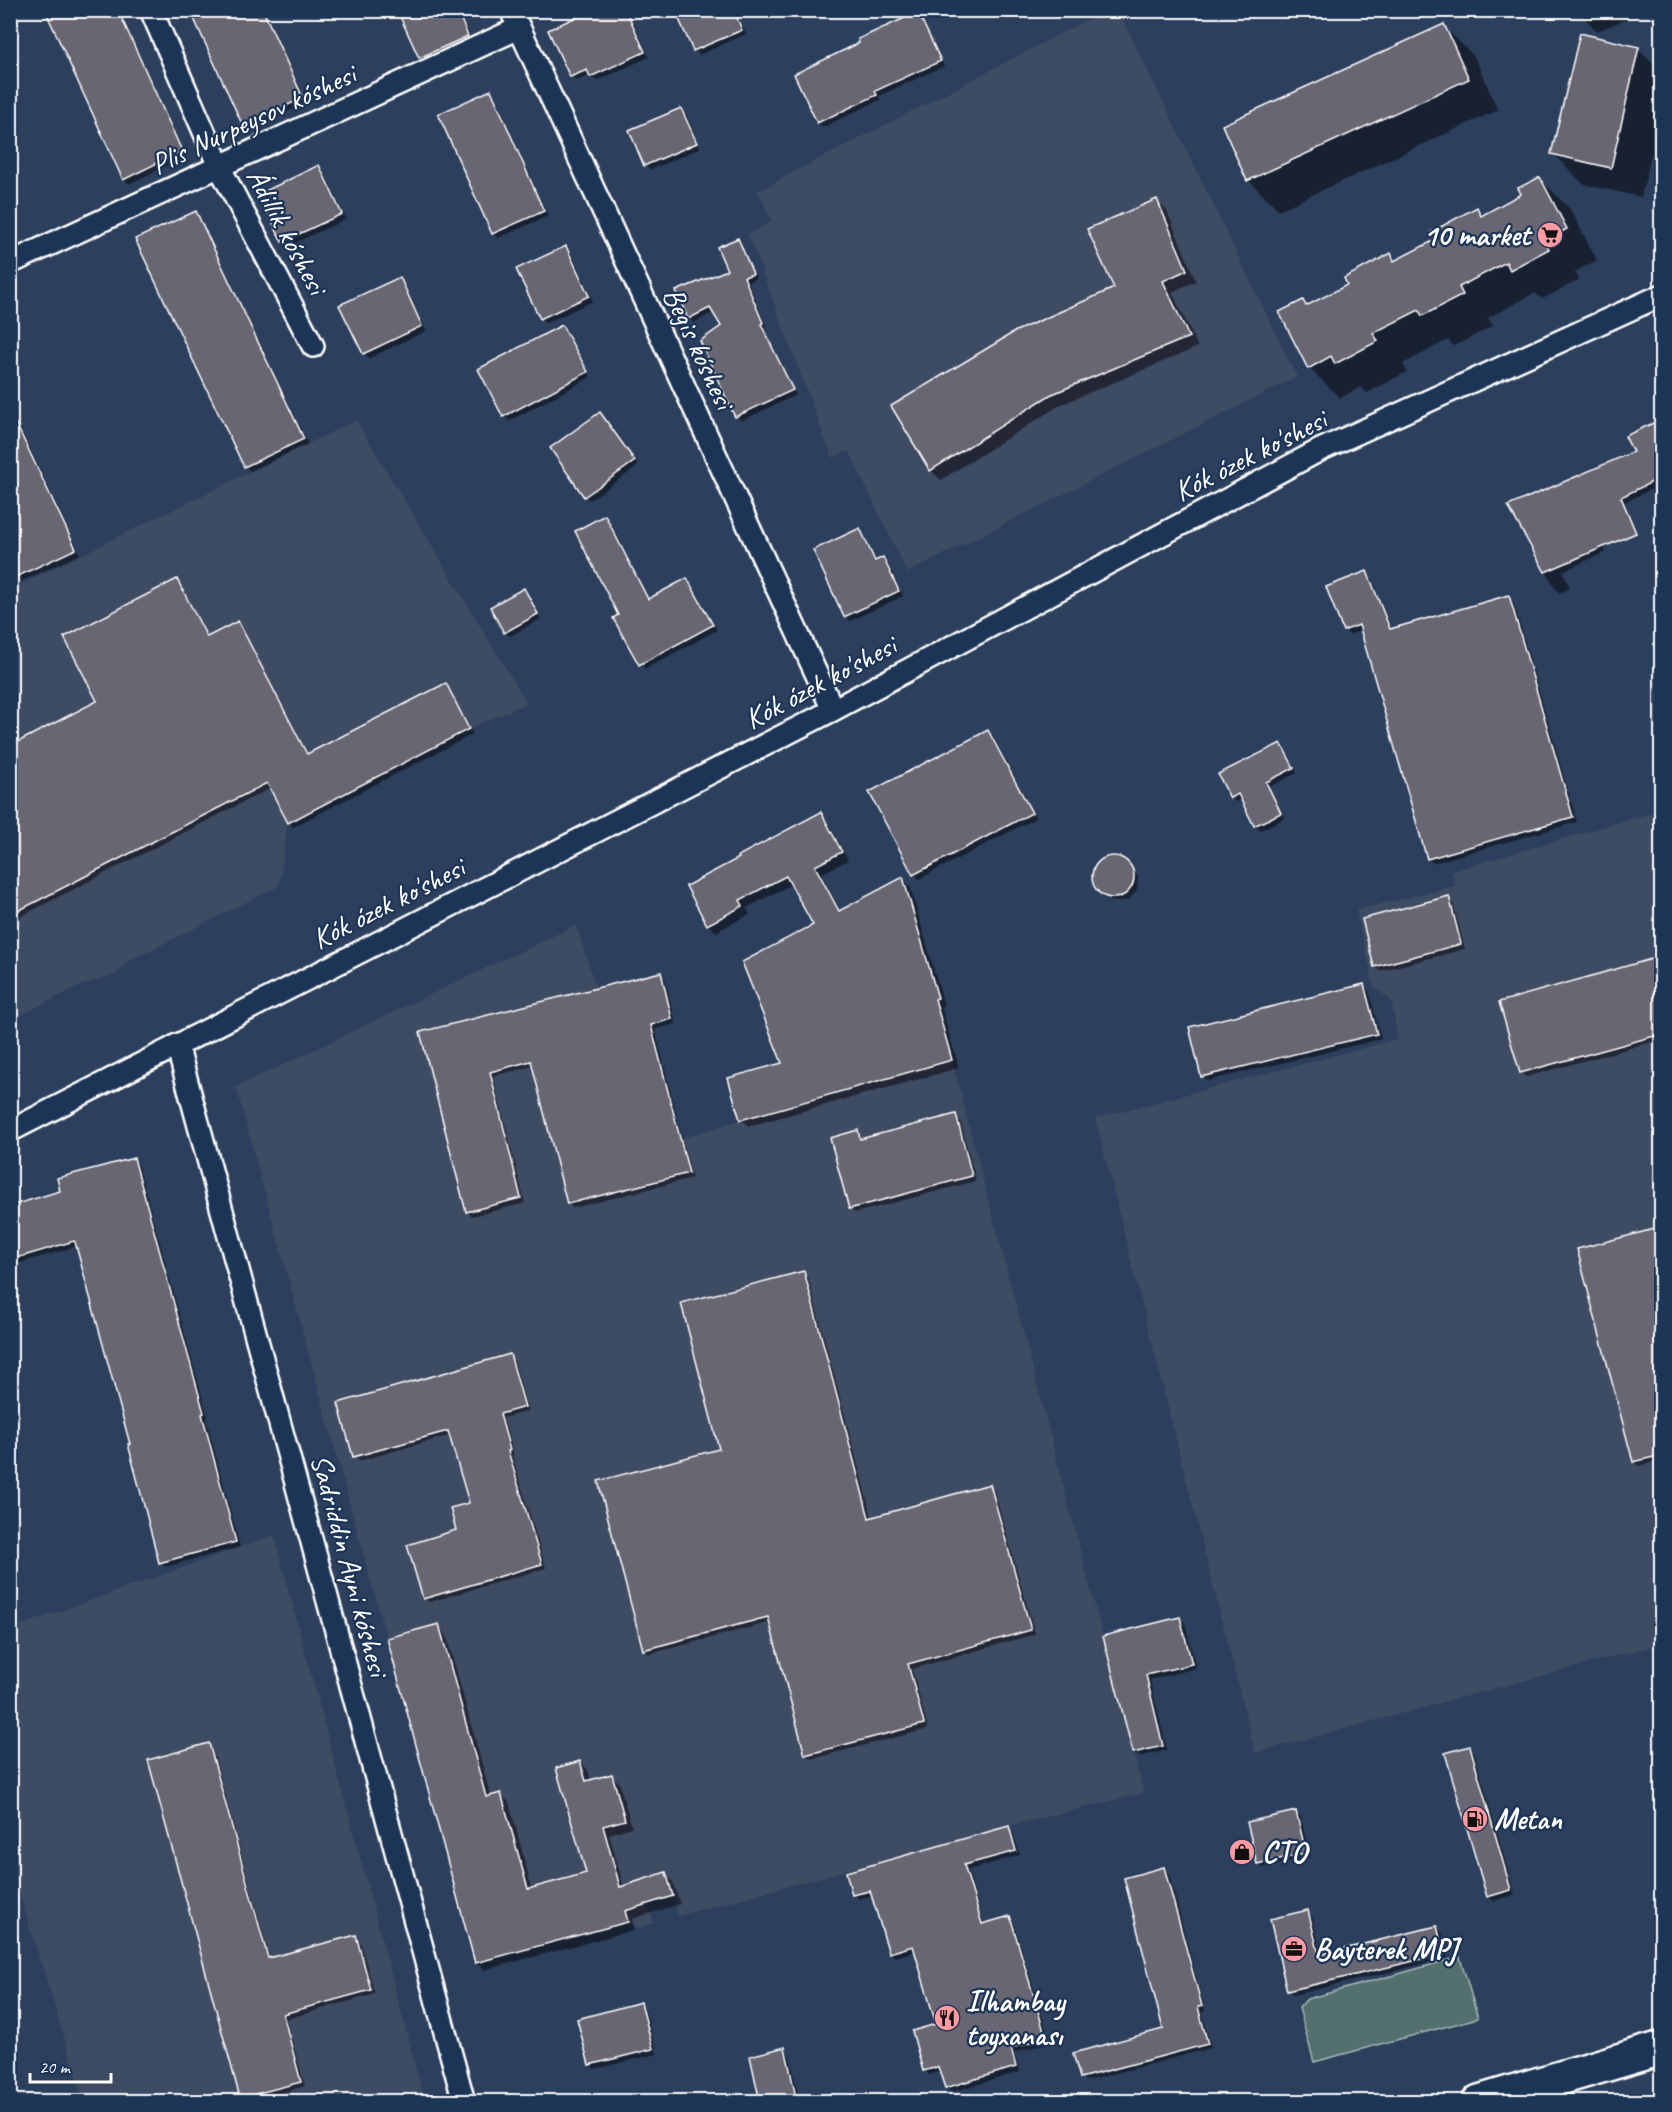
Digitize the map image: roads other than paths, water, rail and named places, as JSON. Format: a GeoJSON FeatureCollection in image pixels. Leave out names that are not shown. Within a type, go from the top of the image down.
{"type":"FeatureCollection","features":[{"type":"Feature","properties":{"kind":"main road"},"geometry":{"type":"LineString","coordinates":[[1479,2102],[1658,2053]]}},
{"type":"Feature","properties":{"kind":"street","name":"Ádillik kóshesi"},"geometry":{"type":"LineString","coordinates":[[151,10],[220,168],[313,346]]}},
{"type":"Feature","properties":{"kind":"street","name":"Plis Nurpeysov kóshesi"},"geometry":{"type":"LineString","coordinates":[[10,263],[220,168],[515,20]]}},
{"type":"Feature","properties":{"kind":"street","name":"Begis kóshesi"},"geometry":{"type":"LineString","coordinates":[[515,20],[833,710]]}},
{"type":"Feature","properties":{"kind":"street","name":"Kók ózek ko'shesi"},"geometry":{"type":"LineString","coordinates":[[10,1131],[833,710],[1320,450],[1662,295]]}},
{"type":"Feature","properties":{"kind":"street","name":"Sadriddin Ayni kóshesi"},"geometry":{"type":"LineString","coordinates":[[177,1045],[464,2102]]}},
{"type":"Feature","properties":{"kind":"place","name":"10 market"},"geometry":{"type":"Point","coordinates":[1550,235]}},
{"type":"Feature","properties":{"kind":"place","name":"Metan"},"geometry":{"type":"Point","coordinates":[1475,1819]}},
{"type":"Feature","properties":{"kind":"place","name":"СТО"},"geometry":{"type":"Point","coordinates":[1242,1852]}},
{"type":"Feature","properties":{"kind":"place","name":"Bayterek MPJ"},"geometry":{"type":"Point","coordinates":[1294,1949]}},
{"type":"Feature","properties":{"kind":"place","name":"Ilhambay toyxanası"},"geometry":{"type":"Point","coordinates":[947,2018]}}]}
